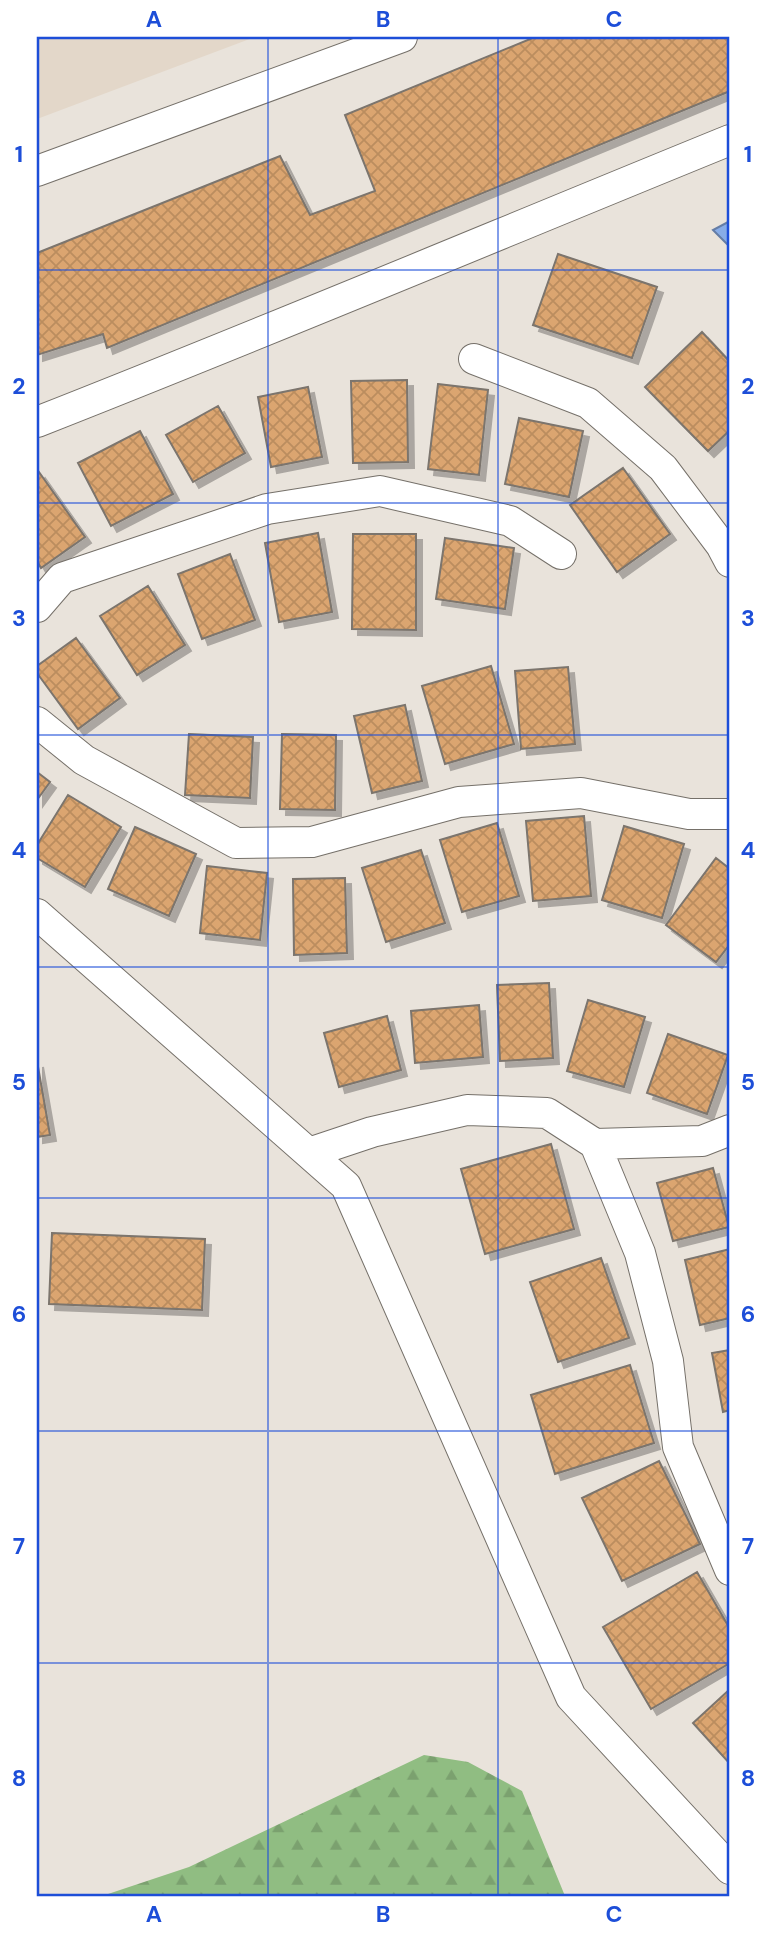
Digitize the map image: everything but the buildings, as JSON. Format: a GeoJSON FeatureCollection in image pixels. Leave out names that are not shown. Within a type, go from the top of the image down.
{"type":"FeatureCollection","features":[{"type":"Feature","properties":{"kind":"street"},"geometry":{"type":"LineString","coordinates":[[37,171],[402,37]]}},
{"type":"Feature","properties":{"kind":"street"},"geometry":{"type":"LineString","coordinates":[[37,422],[226,348],[453,252],[730,140]]}},
{"type":"Feature","properties":{"kind":"street"},"geometry":{"type":"LineString","coordinates":[[474,359],[588,403],[663,468],[721,545],[730,562]]}},
{"type":"Feature","properties":{"kind":"street"},"geometry":{"type":"LineString","coordinates":[[37,607],[62,578],[75,573],[267,509],[380,491],[510,522],[561,554]]}},
{"type":"Feature","properties":{"kind":"street"},"geometry":{"type":"LineString","coordinates":[[37,722],[84,760],[236,843],[312,842],[459,802],[581,793],[689,814],[730,814]]}},
{"type":"Feature","properties":{"kind":"street"},"geometry":{"type":"LineString","coordinates":[[37,914],[346,1186],[570,1697],[730,1869]]}},
{"type":"Feature","properties":{"kind":"street"},"geometry":{"type":"LineString","coordinates":[[309,1153],[372,1132],[467,1110],[547,1113],[594,1144],[640,1253],[668,1361],[678,1447],[730,1570]]}},
{"type":"Feature","properties":{"kind":"street"},"geometry":{"type":"LineString","coordinates":[[594,1144],[702,1141],[730,1130]]}},
{"type":"Feature","properties":{"kind":"shaded area"},"geometry":{"type":"Polygon","coordinates":[[[37,37],[255,37],[37,119],[37,37]]]}},
{"type":"Feature","properties":{"kind":"green space"},"geometry":{"type":"Polygon","coordinates":[[[424,1755],[468,1762],[522,1791],[565,1896],[102,1896],[189,1867],[424,1755]]]}},
{"type":"Feature","properties":{"kind":"water"},"geometry":{"type":"Polygon","coordinates":[[[730,221],[730,247],[713,230],[730,221]]]}}]}
